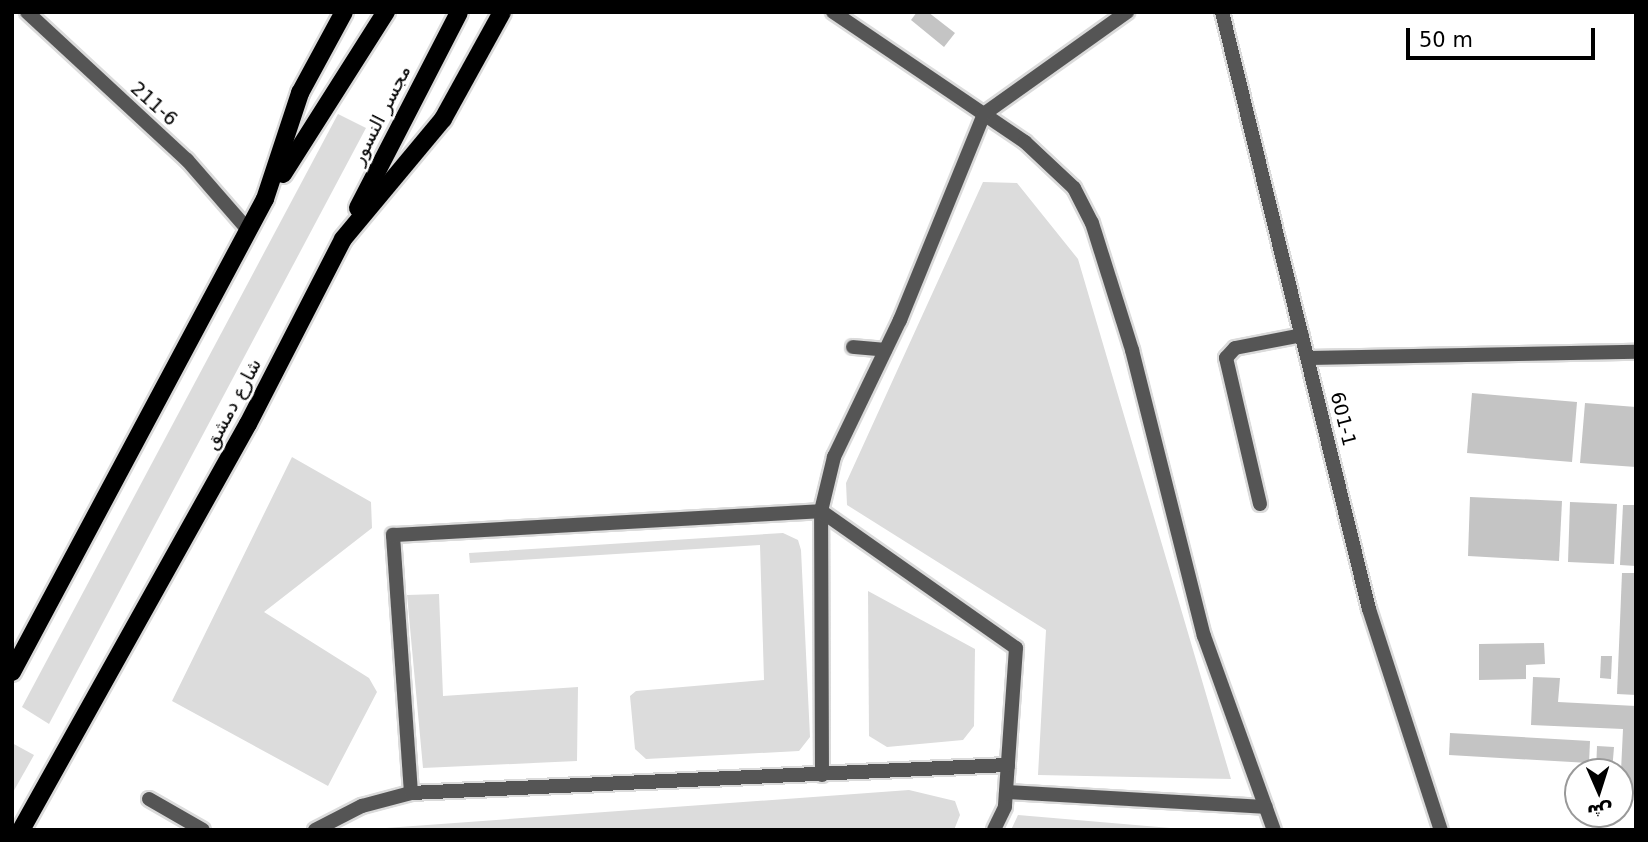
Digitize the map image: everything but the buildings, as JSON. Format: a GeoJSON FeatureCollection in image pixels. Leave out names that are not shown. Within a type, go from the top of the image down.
{"type":"FeatureCollection","features":[{"type":"Feature","properties":{"kind":"main road"},"geometry":{"type":"LineString","coordinates":[[265,199],[300,93],[344,12]]}},
{"type":"Feature","properties":{"kind":"main road"},"geometry":{"type":"LineString","coordinates":[[12,672],[265,199],[353,72],[386,12]]}},
{"type":"Feature","properties":{"kind":"main road","name":"مجسر النسور"},"geometry":{"type":"LineString","coordinates":[[343,239],[410,100],[459,12]]}},
{"type":"Feature","properties":{"kind":"main road","name":"شارع دمشق"},"geometry":{"type":"LineString","coordinates":[[21,830],[248,424],[343,239],[443,119],[502,12]]}},
{"type":"Feature","properties":{"kind":"street","name":"211-6"},"geometry":{"type":"LineString","coordinates":[[27,12],[187,160],[248,230]]}},
{"type":"Feature","properties":{"kind":"street"},"geometry":{"type":"LineString","coordinates":[[834,12],[984,114],[1052,165],[1092,223],[1132,350],[1205,636],[1274,830]]}},
{"type":"Feature","properties":{"kind":"street"},"geometry":{"type":"LineString","coordinates":[[822,775],[821,511],[834,457],[885,350],[984,114],[1127,12]]}},
{"type":"Feature","properties":{"kind":"street","name":"601-1"},"geometry":{"type":"LineString","coordinates":[[1222,12],[1369,609],[1441,830]]}},
{"type":"Feature","properties":{"kind":"street"},"geometry":{"type":"LineString","coordinates":[[1260,504],[1226,358],[1235,348],[1302,335]]}},
{"type":"Feature","properties":{"kind":"street"},"geometry":{"type":"LineString","coordinates":[[853,347],[885,350]]}},
{"type":"Feature","properties":{"kind":"street"},"geometry":{"type":"LineString","coordinates":[[1309,358],[1636,352]]}},
{"type":"Feature","properties":{"kind":"street"},"geometry":{"type":"LineString","coordinates":[[411,793],[393,535],[821,511],[1016,648],[1006,792],[994,830]]}},
{"type":"Feature","properties":{"kind":"street"},"geometry":{"type":"LineString","coordinates":[[315,830],[362,806],[411,793],[1008,765]]}},
{"type":"Feature","properties":{"kind":"street"},"geometry":{"type":"LineString","coordinates":[[1006,792],[1266,807]]}},
{"type":"Feature","properties":{"kind":"street"},"geometry":{"type":"LineString","coordinates":[[149,799],[203,830]]}},
{"type":"Feature","properties":{"kind":"shaded area"},"geometry":{"type":"Polygon","coordinates":[[[338,114],[366,128],[49,724],[22,707],[338,114]]]}},
{"type":"Feature","properties":{"kind":"shaded area"},"geometry":{"type":"Polygon","coordinates":[[[983,182],[1017,183],[1078,259],[1231,779],[1038,775],[1046,630],[847,505],[846,483],[983,182]]]}},
{"type":"Feature","properties":{"kind":"shaded area"},"geometry":{"type":"Polygon","coordinates":[[[292,457],[371,502],[372,528],[264,612],[369,678],[377,692],[328,786],[172,701],[292,457]]]}},
{"type":"Feature","properties":{"kind":"shaded area"},"geometry":{"type":"Polygon","coordinates":[[[783,533],[798,540],[801,550],[810,737],[799,751],[646,759],[635,749],[630,696],[636,691],[764,680],[760,545],[470,563],[469,553],[783,533]]]}},
{"type":"Feature","properties":{"kind":"shaded area"},"geometry":{"type":"Polygon","coordinates":[[[868,591],[975,649],[974,726],[963,740],[887,747],[869,736],[868,591]]]}},
{"type":"Feature","properties":{"kind":"shaded area"},"geometry":{"type":"Polygon","coordinates":[[[439,594],[443,696],[578,687],[577,761],[423,768],[407,595],[439,594]]]}},
{"type":"Feature","properties":{"kind":"shaded area"},"geometry":{"type":"Polygon","coordinates":[[[12,743],[34,755],[12,794],[12,743]]]}},
{"type":"Feature","properties":{"kind":"shaded area"},"geometry":{"type":"Polygon","coordinates":[[[909,790],[955,801],[960,815],[954,830],[358,830],[909,790]]]}},
{"type":"Feature","properties":{"kind":"shaded area"},"geometry":{"type":"Polygon","coordinates":[[[1018,815],[1194,830],[1011,830],[1018,815]]]}}]}
